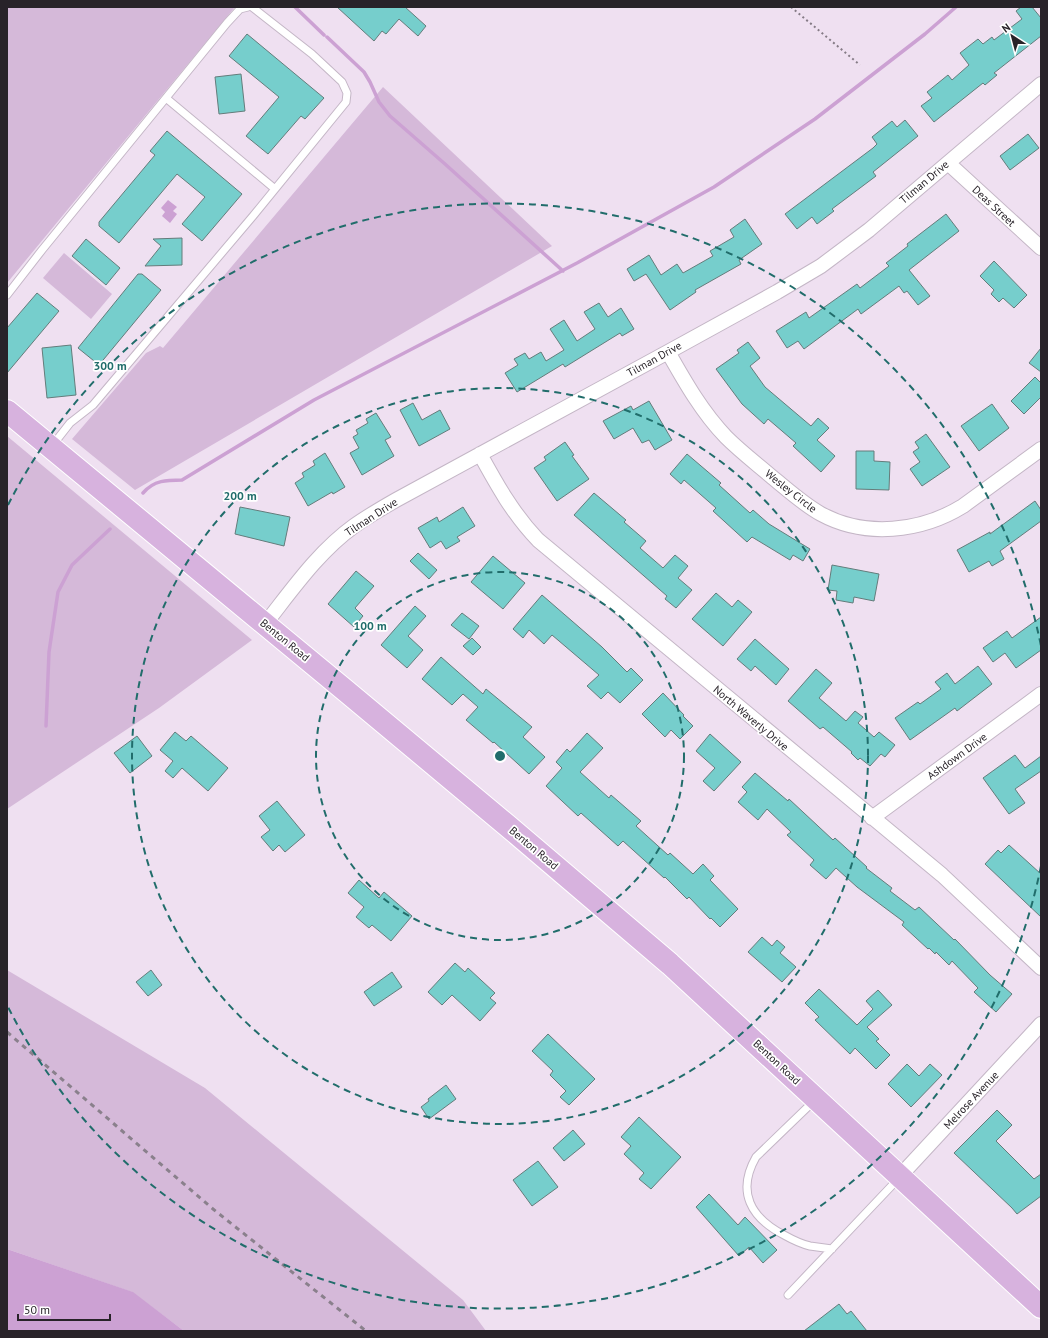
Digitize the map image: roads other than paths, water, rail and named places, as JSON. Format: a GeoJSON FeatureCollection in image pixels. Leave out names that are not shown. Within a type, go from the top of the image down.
{"type":"FeatureCollection","features":[{"type":"Feature","properties":{"kind":"main road","name":"Benton Road"},"geometry":{"type":"LineString","coordinates":[[7,411],[498,817],[664,959],[817,1098],[1041,1307]]}},
{"type":"Feature","properties":{"kind":"street","name":"Tilman Drive"},"geometry":{"type":"LineString","coordinates":[[265,624],[325,551],[354,526],[396,500],[777,292],[821,266],[869,230],[1041,84]]}},
{"type":"Feature","properties":{"kind":"street","name":"Deas Street"},"geometry":{"type":"LineString","coordinates":[[948,163],[1041,248]]}},
{"type":"Feature","properties":{"kind":"street","name":"Wesley Circle"},"geometry":{"type":"LineString","coordinates":[[668,352],[697,400],[715,424],[734,445],[804,503],[830,519],[855,526],[876,529],[900,529],[939,519],[963,506],[1041,449]]}},
{"type":"Feature","properties":{"kind":"street","name":"North Waverly Drive"},"geometry":{"type":"LineString","coordinates":[[480,454],[508,504],[528,530],[538,540],[942,875],[1041,968]]}},
{"type":"Feature","properties":{"kind":"street","name":"Ashdown Drive"},"geometry":{"type":"LineString","coordinates":[[872,818],[1041,694]]}},
{"type":"Feature","properties":{"kind":"street","name":"Melrose Avenue"},"geometry":{"type":"LineString","coordinates":[[900,1176],[1041,1024]]}},
{"type":"Feature","properties":{"kind":"lane"},"geometry":{"type":"LineString","coordinates":[[7,296],[42,250],[227,23],[240,9],[248,7]]}},
{"type":"Feature","properties":{"kind":"lane"},"geometry":{"type":"LineString","coordinates":[[51,447],[70,423],[93,405],[275,189],[346,102],[347,93],[342,82],[312,54],[252,7]]}},
{"type":"Feature","properties":{"kind":"lane"},"geometry":{"type":"LineString","coordinates":[[166,98],[275,189]]}},
{"type":"Feature","properties":{"kind":"lane"},"geometry":{"type":"LineString","coordinates":[[817,1098],[756,1157],[750,1168],[747,1181],[748,1195],[753,1208],[760,1218],[774,1230],[793,1240],[810,1246],[832,1249]]}},
{"type":"Feature","properties":{"kind":"lane"},"geometry":{"type":"LineString","coordinates":[[788,1295],[900,1176]]}},
{"type":"Feature","properties":{"kind":"waterway"},"geometry":{"type":"LineString","coordinates":[[295,7],[324,35]]}},
{"type":"Feature","properties":{"kind":"waterway"},"geometry":{"type":"LineString","coordinates":[[143,493],[156,483],[182,480],[314,400],[577,263],[714,187],[815,119],[925,34],[956,7]]}},
{"type":"Feature","properties":{"kind":"waterway"},"geometry":{"type":"LineString","coordinates":[[327,37],[364,72],[379,102],[390,116],[563,271]]}},
{"type":"Feature","properties":{"kind":"waterway"},"geometry":{"type":"LineString","coordinates":[[46,726],[49,652],[58,592],[72,565],[110,529]]}},
{"type":"Feature","properties":{"kind":"railway"},"geometry":{"type":"LineString","coordinates":[[7,1032],[213,1209],[366,1331]]}}]}
